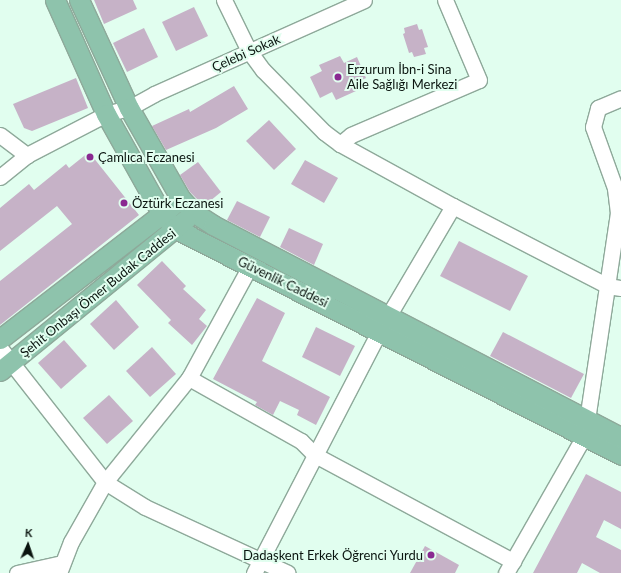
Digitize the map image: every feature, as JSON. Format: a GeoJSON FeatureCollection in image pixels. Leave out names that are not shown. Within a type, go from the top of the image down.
{"type":"FeatureCollection","features":[{"type":"Feature","properties":{"kind":"main road","name":"Güvenlik Caddesi"},"geometry":{"type":"LineString","coordinates":[[55,0],[106,114],[162,214],[176,229],[250,266],[385,323]]}},
{"type":"Feature","properties":{"kind":"main road","name":"Güvenlik Caddesi"},"geometry":{"type":"LineString","coordinates":[[79,0],[129,108],[187,206],[213,225],[385,323],[585,428],[621,455]]}},
{"type":"Feature","properties":{"kind":"main road","name":"Şehit Onbaşı Ömer Budak Caddesi"},"geometry":{"type":"LineString","coordinates":[[0,339],[162,214],[187,206]]}},
{"type":"Feature","properties":{"kind":"main road","name":"Şehit Onbaşı Ömer Budak Caddesi"},"geometry":{"type":"LineString","coordinates":[[6,367],[176,229],[187,206]]}},
{"type":"Feature","properties":{"kind":"main road","name":"Güvenlik Caddesi"},"geometry":{"type":"LineString","coordinates":[[585,428],[621,437]]}},
{"type":"Feature","properties":{"kind":"street"},"geometry":{"type":"LineString","coordinates":[[224,0],[249,51],[275,82],[324,132],[340,144],[453,206],[615,287]]}},
{"type":"Feature","properties":{"kind":"street","name":"Çelebi Sokak"},"geometry":{"type":"LineString","coordinates":[[0,177],[27,155],[106,114],[129,108],[154,94],[364,0]]}},
{"type":"Feature","properties":{"kind":"street"},"geometry":{"type":"LineString","coordinates":[[340,144],[351,135],[479,80],[445,0]]}},
{"type":"Feature","properties":{"kind":"street"},"geometry":{"type":"LineString","coordinates":[[189,378],[301,441],[315,455],[509,567],[585,428],[615,287],[617,201],[593,127],[598,108],[621,98]]}},
{"type":"Feature","properties":{"kind":"street"},"geometry":{"type":"LineString","coordinates":[[0,136],[27,155]]}},
{"type":"Feature","properties":{"kind":"street"},"geometry":{"type":"LineString","coordinates":[[254,573],[260,558],[385,323],[453,206]]}},
{"type":"Feature","properties":{"kind":"street"},"geometry":{"type":"LineString","coordinates":[[18,573],[61,568],[105,482],[189,378],[250,266]]}},
{"type":"Feature","properties":{"kind":"street"},"geometry":{"type":"LineString","coordinates":[[0,348],[6,367],[105,482],[145,507],[260,558],[288,573]]}},
{"type":"Feature","properties":{"kind":"building"},"geometry":{"type":"Polygon","coordinates":[[[94,0],[133,0],[137,9],[104,24],[94,0]]]}},
{"type":"Feature","properties":{"kind":"building"},"geometry":{"type":"Polygon","coordinates":[[[194,7],[208,36],[176,51],[162,22],[194,7]]]}},
{"type":"Feature","properties":{"kind":"building"},"geometry":{"type":"Polygon","coordinates":[[[417,24],[419,30],[422,29],[428,47],[424,48],[426,54],[414,57],[412,52],[409,53],[403,34],[405,33],[404,28],[417,24]]]}},
{"type":"Feature","properties":{"kind":"building"},"geometry":{"type":"Polygon","coordinates":[[[144,28],[158,57],[127,72],[113,43],[144,28]]]}},
{"type":"Feature","properties":{"kind":"building","name":"Erzurum İbn-i Sina Aile Sağlığı Merkezi"},"geometry":{"type":"Polygon","coordinates":[[[340,56],[344,63],[357,57],[366,78],[353,84],[356,91],[336,100],[332,92],[320,98],[310,77],[322,71],[319,65],[340,56]]]}},
{"type":"Feature","properties":{"kind":"building"},"geometry":{"type":"Polygon","coordinates":[[[76,78],[88,108],[32,131],[24,128],[13,104],[76,78]]]}},
{"type":"Feature","properties":{"kind":"building"},"geometry":{"type":"Polygon","coordinates":[[[234,86],[248,109],[216,128],[166,150],[152,126],[189,109],[190,112],[234,86]]]}},
{"type":"Feature","properties":{"kind":"building"},"geometry":{"type":"Polygon","coordinates":[[[269,120],[296,149],[274,170],[246,141],[269,120]]]}},
{"type":"Feature","properties":{"kind":"building"},"geometry":{"type":"Polygon","coordinates":[[[89,152],[139,215],[0,325],[0,281],[72,224],[57,206],[0,251],[0,208],[29,184],[34,190],[66,164],[69,168],[89,152]]]}},
{"type":"Feature","properties":{"kind":"building"},"geometry":{"type":"Polygon","coordinates":[[[305,160],[338,178],[324,203],[291,184],[305,160]]]}},
{"type":"Feature","properties":{"kind":"building"},"geometry":{"type":"Polygon","coordinates":[[[198,162],[221,192],[204,206],[190,192],[180,175],[198,162]]]}},
{"type":"Feature","properties":{"kind":"building"},"geometry":{"type":"Polygon","coordinates":[[[237,201],[270,217],[260,237],[227,220],[237,201]]]}},
{"type":"Feature","properties":{"kind":"building"},"geometry":{"type":"Polygon","coordinates":[[[289,228],[323,244],[314,265],[280,247],[289,228]]]}},
{"type":"Feature","properties":{"kind":"building"},"geometry":{"type":"Polygon","coordinates":[[[459,241],[528,276],[510,311],[440,276],[459,241]]]}},
{"type":"Feature","properties":{"kind":"building"},"geometry":{"type":"Polygon","coordinates":[[[162,261],[186,286],[183,289],[206,310],[199,319],[207,326],[192,345],[168,323],[171,320],[137,285],[162,261]]]}},
{"type":"Feature","properties":{"kind":"building"},"geometry":{"type":"Polygon","coordinates":[[[257,298],[285,313],[262,361],[330,397],[316,425],[297,415],[299,410],[280,401],[273,415],[255,405],[257,402],[213,379],[257,298]]]}},
{"type":"Feature","properties":{"kind":"building"},"geometry":{"type":"Polygon","coordinates":[[[116,300],[139,327],[114,350],[90,324],[116,300]]]}},
{"type":"Feature","properties":{"kind":"building"},"geometry":{"type":"Polygon","coordinates":[[[316,327],[355,346],[340,376],[302,357],[316,327]]]}},
{"type":"Feature","properties":{"kind":"building"},"geometry":{"type":"Polygon","coordinates":[[[503,332],[584,374],[571,398],[490,356],[503,332]]]}},
{"type":"Feature","properties":{"kind":"building"},"geometry":{"type":"Polygon","coordinates":[[[64,340],[87,366],[61,389],[38,363],[64,340]]]}},
{"type":"Feature","properties":{"kind":"building"},"geometry":{"type":"Polygon","coordinates":[[[152,347],[176,374],[150,397],[126,371],[152,347]]]}},
{"type":"Feature","properties":{"kind":"building"},"geometry":{"type":"Polygon","coordinates":[[[109,395],[133,421],[107,444],[83,418],[109,395]]]}},
{"type":"Feature","properties":{"kind":"building"},"geometry":{"type":"Polygon","coordinates":[[[586,474],[621,492],[621,529],[604,520],[596,537],[621,550],[621,573],[600,573],[582,563],[577,573],[533,573],[586,474]]]}},
{"type":"Feature","properties":{"kind":"building","name":"Dadaşkent Erkek Öğrenci Yurdu"},"geometry":{"type":"Polygon","coordinates":[[[425,546],[459,565],[455,573],[410,573],[425,546]]]}},
{"type":"Feature","properties":{"kind":"place","name":"Erzurum İbn-i Sina Aile Sağlığı Merkezi"},"geometry":{"type":"Point","coordinates":[338,77]}},
{"type":"Feature","properties":{"kind":"place","name":"Çamlıca Eczanesi"},"geometry":{"type":"Point","coordinates":[90,157]}},
{"type":"Feature","properties":{"kind":"place","name":"Öztürk Eczanesi"},"geometry":{"type":"Point","coordinates":[124,203]}},
{"type":"Feature","properties":{"kind":"place","name":"Dadaşkent Erkek Öğrenci Yurdu"},"geometry":{"type":"Point","coordinates":[431,555]}}]}
